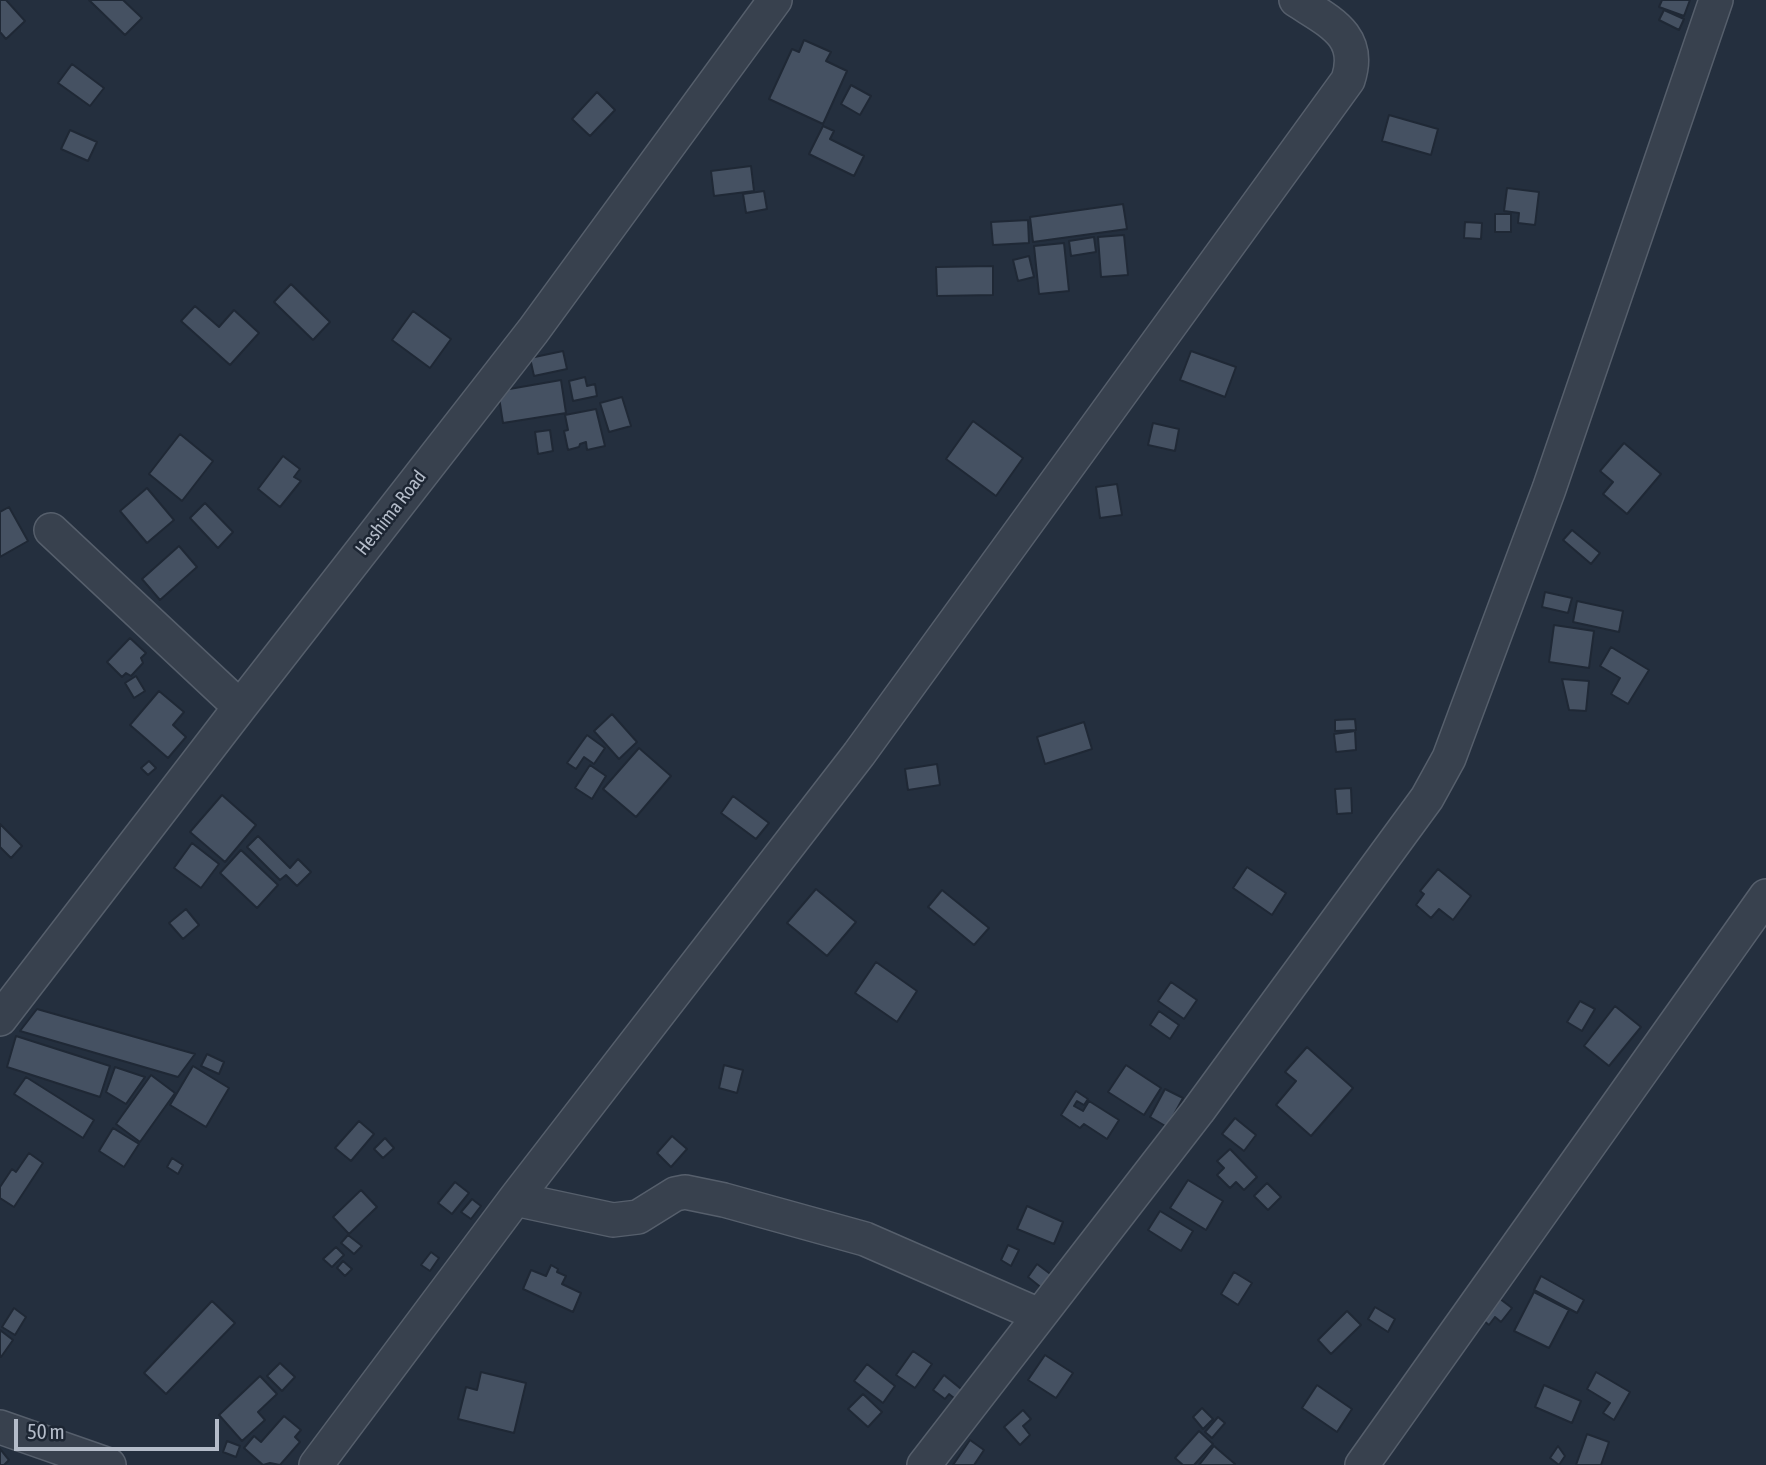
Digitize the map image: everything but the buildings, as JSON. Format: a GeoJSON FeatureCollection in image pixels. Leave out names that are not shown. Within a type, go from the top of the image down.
{"type":"FeatureCollection","features":[{"type":"Feature","properties":{"kind":"street","name":"Heshima Road"},"geometry":{"type":"LineString","coordinates":[[0,1019],[533,331],[775,0]]}},
{"type":"Feature","properties":{"kind":"street"},"geometry":{"type":"LineString","coordinates":[[316,1465],[515,1199],[859,754],[1348,80],[1353,56],[1351,44],[1326,20],[1296,0]]}},
{"type":"Feature","properties":{"kind":"street"},"geometry":{"type":"LineString","coordinates":[[924,1465],[1198,1111],[1427,798],[1449,758],[1549,489],[1716,0]]}},
{"type":"Feature","properties":{"kind":"street"},"geometry":{"type":"LineString","coordinates":[[51,530],[240,707]]}},
{"type":"Feature","properties":{"kind":"street"},"geometry":{"type":"LineString","coordinates":[[1362,1465],[1766,896]]}},
{"type":"Feature","properties":{"kind":"street"},"geometry":{"type":"LineString","coordinates":[[515,1199],[613,1220],[638,1217],[675,1194],[685,1192],[724,1200],[865,1239],[1039,1315]]}},
{"type":"Feature","properties":{"kind":"street"},"geometry":{"type":"LineString","coordinates":[[0,1427],[109,1465]]}}]}
